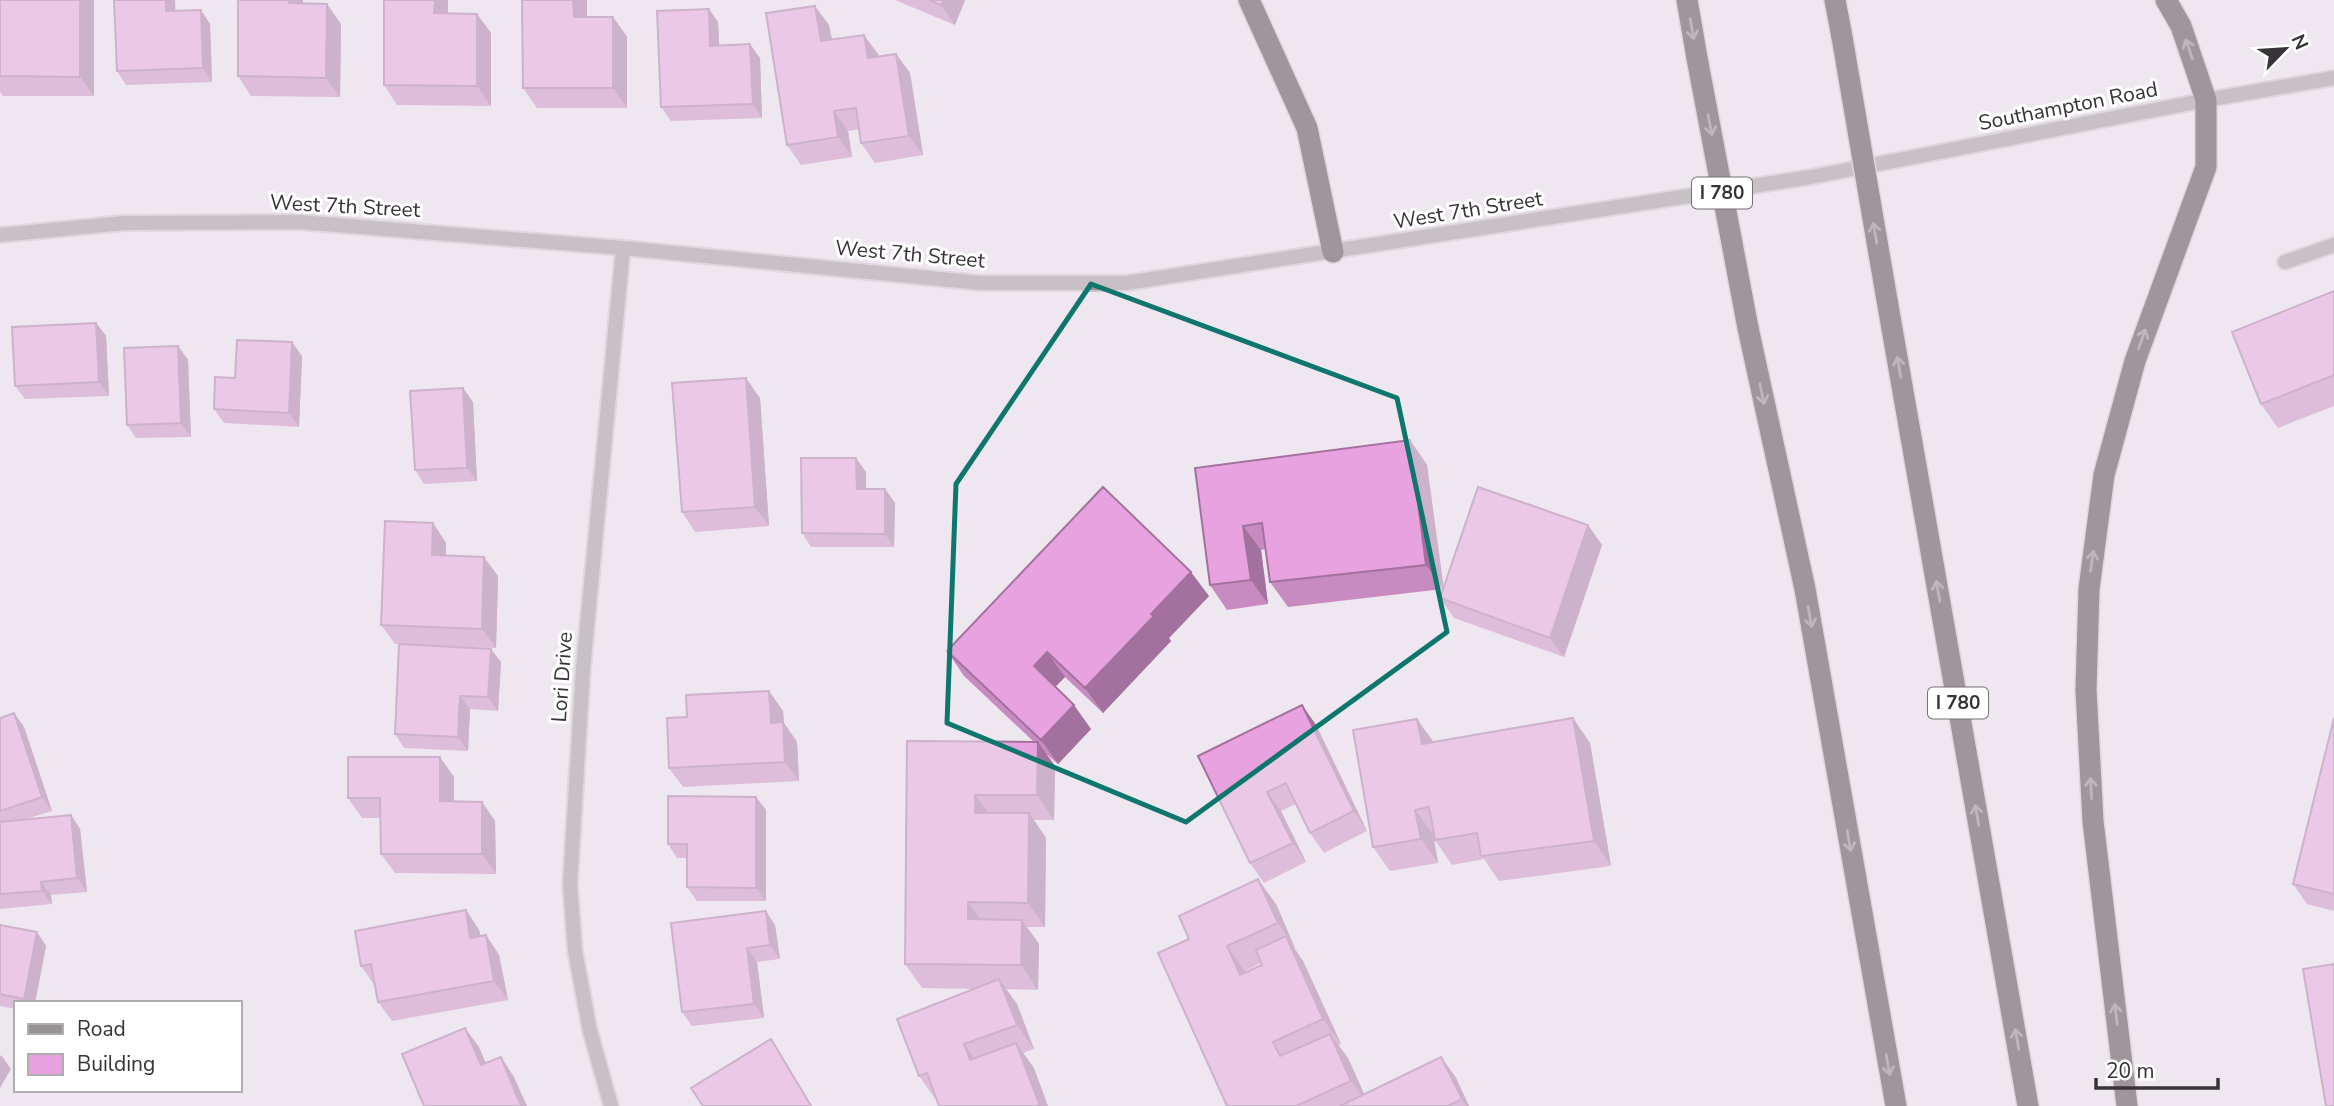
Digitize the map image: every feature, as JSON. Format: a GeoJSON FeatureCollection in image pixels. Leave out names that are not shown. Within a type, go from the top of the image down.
{"type":"FeatureCollection","features":[{"type":"Feature","properties":{"kind":"highway"},"geometry":{"type":"LineString","coordinates":[[1249,0],[1307,128],[1333,252]]}},
{"type":"Feature","properties":{"kind":"highway","name":"I 780"},"geometry":{"type":"LineString","coordinates":[[1687,0],[1748,328],[1805,589],[1896,1106]]}},
{"type":"Feature","properties":{"kind":"highway","name":"I 780"},"geometry":{"type":"LineString","coordinates":[[1835,0],[2028,1106]]}},
{"type":"Feature","properties":{"kind":"highway"},"geometry":{"type":"LineString","coordinates":[[2127,1106],[2093,821],[2086,690],[2089,589],[2104,475],[2135,361],[2206,167],[2206,100],[2181,26],[2166,0]]}},
{"type":"Feature","properties":{"kind":"street","name":"Southampton Road"},"geometry":{"type":"LineString","coordinates":[[1811,177],[2206,100],[2334,78]]}},
{"type":"Feature","properties":{"kind":"street","name":"West 7th Street"},"geometry":{"type":"LineString","coordinates":[[0,235],[124,223],[299,222],[623,248],[981,283],[1126,283],[1811,177]]}},
{"type":"Feature","properties":{"kind":"street"},"geometry":{"type":"LineString","coordinates":[[2285,262],[2334,245]]}},
{"type":"Feature","properties":{"kind":"street","name":"Lori Drive"},"geometry":{"type":"LineString","coordinates":[[611,1106],[590,1031],[575,951],[570,884],[583,669],[623,248]]}},
{"type":"Feature","properties":{"kind":"highlighted area"},"geometry":{"type":"Polygon","coordinates":[[[1091,284],[1397,398],[1447,632],[1186,822],[947,723],[956,484],[1091,284]]]}},
{"type":"Feature","properties":{"kind":"building"},"geometry":{"type":"Polygon","coordinates":[[[0,0],[80,0],[80,77],[0,76],[0,0]]]}},
{"type":"Feature","properties":{"kind":"building"},"geometry":{"type":"Polygon","coordinates":[[[114,0],[166,0],[166,11],[201,10],[203,68],[117,71],[114,0]]]}},
{"type":"Feature","properties":{"kind":"building"},"geometry":{"type":"Polygon","coordinates":[[[238,0],[289,0],[289,3],[327,4],[326,78],[238,76],[238,0]]]}},
{"type":"Feature","properties":{"kind":"building"},"geometry":{"type":"Polygon","coordinates":[[[384,0],[435,0],[434,13],[477,14],[477,86],[384,85],[384,0]]]}},
{"type":"Feature","properties":{"kind":"building"},"geometry":{"type":"Polygon","coordinates":[[[522,0],[573,0],[574,17],[613,17],[613,88],[523,88],[522,0]]]}},
{"type":"Feature","properties":{"kind":"building"},"geometry":{"type":"Polygon","coordinates":[[[929,0],[943,0],[941,5],[929,0]]]}},
{"type":"Feature","properties":{"kind":"building"},"geometry":{"type":"Polygon","coordinates":[[[815,6],[821,41],[864,35],[868,58],[896,54],[909,136],[861,143],[856,108],[834,111],[838,137],[787,145],[766,13],[815,6]]]}},
{"type":"Feature","properties":{"kind":"building"},"geometry":{"type":"Polygon","coordinates":[[[709,9],[710,46],[750,44],[753,104],[661,107],[657,11],[709,9]]]}},
{"type":"Feature","properties":{"kind":"building"},"geometry":{"type":"Polygon","coordinates":[[[2334,291],[2334,375],[2261,404],[2232,332],[2334,291]]]}},
{"type":"Feature","properties":{"kind":"building"},"geometry":{"type":"Polygon","coordinates":[[[96,323],[99,382],[15,386],[12,327],[96,323]]]}},
{"type":"Feature","properties":{"kind":"building"},"geometry":{"type":"Polygon","coordinates":[[[237,340],[292,342],[289,413],[214,409],[215,377],[235,378],[237,340]]]}},
{"type":"Feature","properties":{"kind":"building"},"geometry":{"type":"Polygon","coordinates":[[[178,346],[181,423],[127,425],[124,348],[178,346]]]}},
{"type":"Feature","properties":{"kind":"building"},"geometry":{"type":"Polygon","coordinates":[[[746,378],[755,507],[682,512],[672,383],[746,378]]]}},
{"type":"Feature","properties":{"kind":"building"},"geometry":{"type":"Polygon","coordinates":[[[463,388],[467,468],[415,470],[410,391],[463,388]]]}},
{"type":"Feature","properties":{"kind":"building"},"geometry":{"type":"Polygon","coordinates":[[[1410,440],[1426,565],[1270,582],[1262,523],[1243,526],[1251,580],[1210,585],[1195,468],[1410,440]]]}},
{"type":"Feature","properties":{"kind":"building"},"geometry":{"type":"Polygon","coordinates":[[[801,458],[856,458],[857,489],[885,489],[885,534],[802,533],[801,458]]]}},
{"type":"Feature","properties":{"kind":"building"},"geometry":{"type":"Polygon","coordinates":[[[1103,487],[1191,572],[1151,614],[1154,616],[1085,688],[1047,652],[1034,666],[1074,705],[1041,740],[947,651],[1103,487]]]}},
{"type":"Feature","properties":{"kind":"building"},"geometry":{"type":"Polygon","coordinates":[[[1478,487],[1588,525],[1550,638],[1440,598],[1478,487]]]}},
{"type":"Feature","properties":{"kind":"building"},"geometry":{"type":"Polygon","coordinates":[[[385,521],[433,523],[432,555],[484,557],[482,629],[381,625],[385,521]]]}},
{"type":"Feature","properties":{"kind":"building"},"geometry":{"type":"Polygon","coordinates":[[[399,644],[491,649],[488,697],[460,696],[458,737],[395,734],[399,644]]]}},
{"type":"Feature","properties":{"kind":"building"},"geometry":{"type":"Polygon","coordinates":[[[769,691],[771,723],[783,722],[785,762],[669,768],[667,718],[687,717],[686,695],[769,691]]]}},
{"type":"Feature","properties":{"kind":"building"},"geometry":{"type":"Polygon","coordinates":[[[1302,705],[1354,811],[1310,833],[1286,783],[1267,792],[1293,843],[1250,863],[1198,756],[1302,705]]]}},
{"type":"Feature","properties":{"kind":"building"},"geometry":{"type":"Polygon","coordinates":[[[14,713],[42,797],[0,811],[0,718],[14,713]]]}},
{"type":"Feature","properties":{"kind":"building"},"geometry":{"type":"Polygon","coordinates":[[[1573,718],[1594,841],[1481,856],[1477,833],[1435,840],[1429,807],[1415,810],[1421,839],[1373,847],[1353,730],[1417,719],[1422,744],[1573,718]]]}},
{"type":"Feature","properties":{"kind":"building"},"geometry":{"type":"Polygon","coordinates":[[[2334,718],[2334,894],[2293,884],[2334,718]]]}},
{"type":"Feature","properties":{"kind":"building"},"geometry":{"type":"Polygon","coordinates":[[[907,741],[1038,742],[1037,795],[975,795],[975,813],[1029,813],[1028,903],[968,902],[968,919],[1022,920],[1021,965],[905,964],[907,741]]]}},
{"type":"Feature","properties":{"kind":"building"},"geometry":{"type":"Polygon","coordinates":[[[348,757],[440,757],[440,801],[482,802],[482,854],[381,854],[380,798],[348,798],[348,757]]]}},
{"type":"Feature","properties":{"kind":"building"},"geometry":{"type":"Polygon","coordinates":[[[668,796],[756,797],[756,888],[687,887],[687,844],[668,844],[668,796]]]}},
{"type":"Feature","properties":{"kind":"building"},"geometry":{"type":"Polygon","coordinates":[[[71,815],[77,878],[41,882],[42,891],[0,894],[0,822],[71,815]]]}},
{"type":"Feature","properties":{"kind":"building"},"geometry":{"type":"Polygon","coordinates":[[[1258,879],[1278,923],[1227,946],[1240,975],[1262,965],[1256,950],[1286,936],[1323,1019],[1273,1042],[1280,1056],[1330,1034],[1351,1081],[1296,1106],[1227,1106],[1158,953],[1189,939],[1179,916],[1258,879]]]}},
{"type":"Feature","properties":{"kind":"building"},"geometry":{"type":"Polygon","coordinates":[[[466,910],[470,938],[486,935],[494,981],[378,1002],[371,964],[361,966],[355,931],[466,910]]]}},
{"type":"Feature","properties":{"kind":"building"},"geometry":{"type":"Polygon","coordinates":[[[766,911],[770,945],[747,948],[754,1004],[682,1012],[671,923],[766,911]]]}},
{"type":"Feature","properties":{"kind":"building"},"geometry":{"type":"Polygon","coordinates":[[[0,925],[37,932],[24,999],[0,994],[0,925]]]}},
{"type":"Feature","properties":{"kind":"building"},"geometry":{"type":"Polygon","coordinates":[[[2334,964],[2334,1106],[2326,1106],[2303,969],[2334,964]]]}},
{"type":"Feature","properties":{"kind":"building"},"geometry":{"type":"Polygon","coordinates":[[[999,979],[1017,1025],[964,1044],[970,1060],[1016,1043],[1040,1106],[939,1106],[927,1073],[919,1076],[897,1019],[999,979]]]}},
{"type":"Feature","properties":{"kind":"building"},"geometry":{"type":"Polygon","coordinates":[[[465,1028],[481,1065],[501,1057],[521,1106],[424,1106],[402,1054],[465,1028]]]}},
{"type":"Feature","properties":{"kind":"building"},"geometry":{"type":"Polygon","coordinates":[[[771,1039],[811,1106],[703,1106],[691,1088],[771,1039]]]}},
{"type":"Feature","properties":{"kind":"building"},"geometry":{"type":"Polygon","coordinates":[[[1441,1057],[1462,1099],[1448,1106],[1340,1106],[1441,1057]]]}}]}
